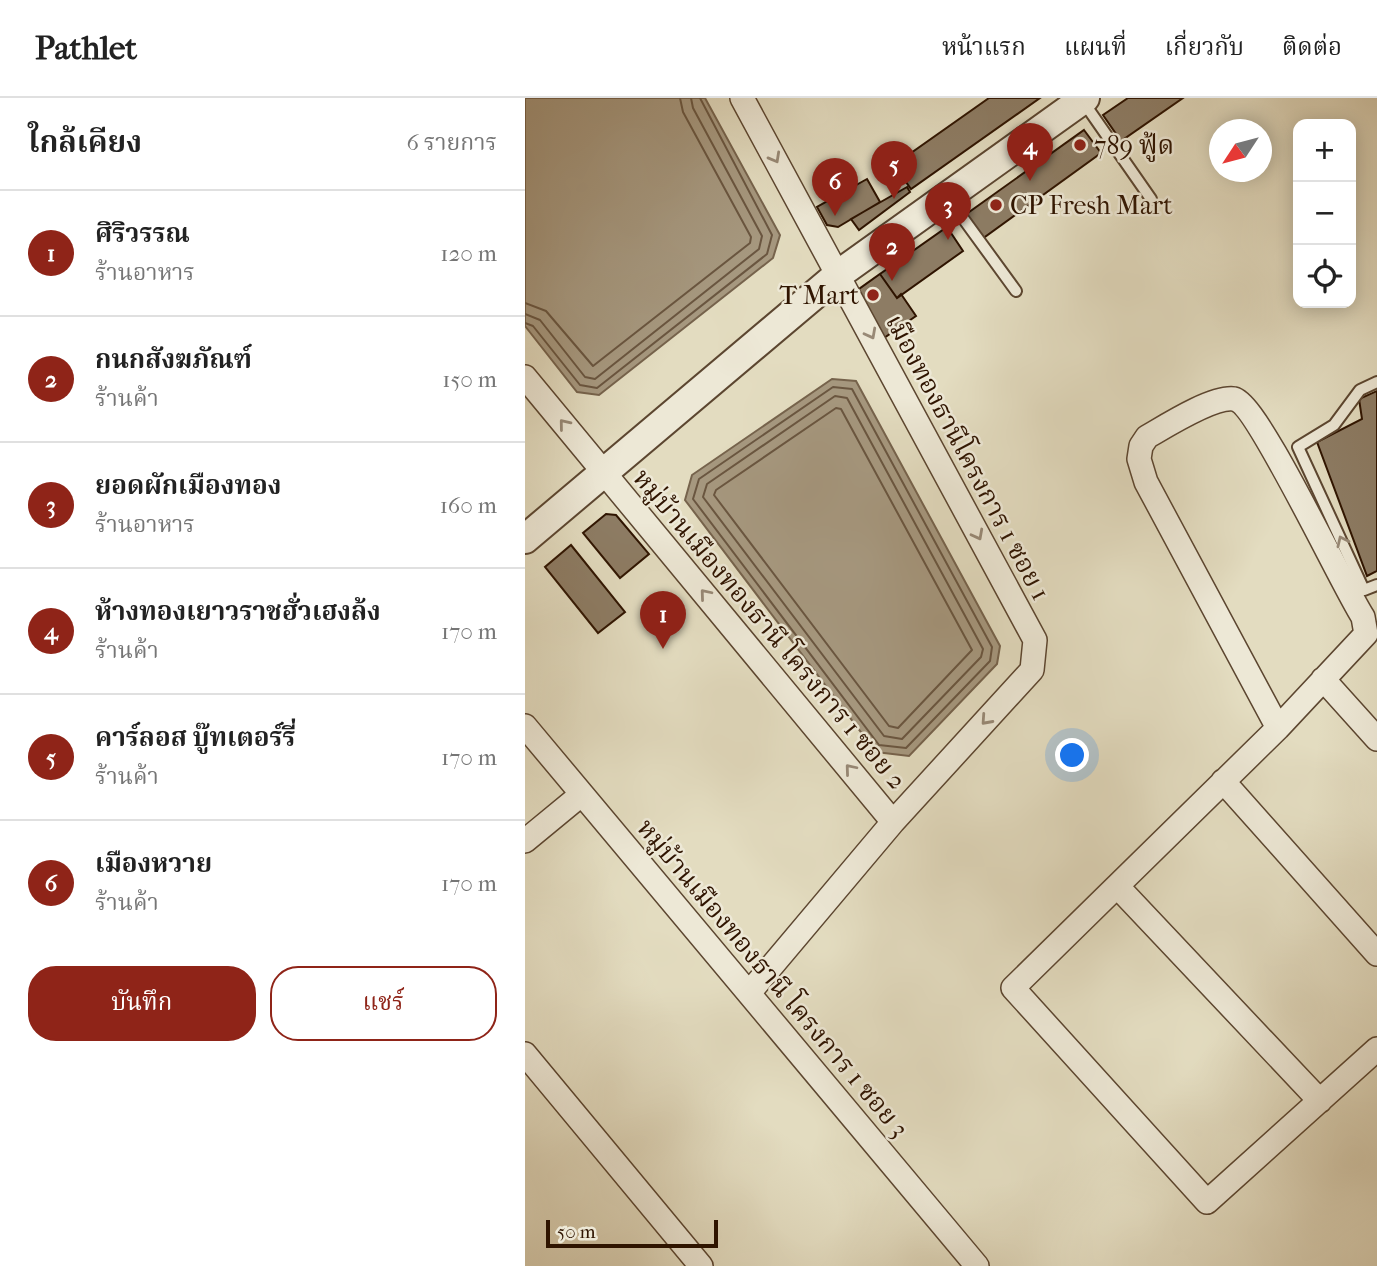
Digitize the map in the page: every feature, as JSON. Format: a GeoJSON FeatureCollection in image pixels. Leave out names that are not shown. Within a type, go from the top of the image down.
{"type":"FeatureCollection","features":[{"type":"Feature","properties":{"kind":"street","name":"เมืองทองธานีโครงการ 1 ซอย 1"},"geometry":{"type":"LineString","coordinates":[[742,98],[1035,640],[1033,670],[893,822]]}},
{"type":"Feature","properties":{"kind":"street"},"geometry":{"type":"LineString","coordinates":[[525,539],[839,274],[1084,99]]}},
{"type":"Feature","properties":{"kind":"street","name":"หมู่บ้านเมืองทองธานี โครงการ 1 ซอย 2"},"geometry":{"type":"LineString","coordinates":[[525,377],[893,822]]}},
{"type":"Feature","properties":{"kind":"street"},"geometry":{"type":"LineString","coordinates":[[1277,728],[1146,482],[1139,459],[1141,446],[1147,437],[1212,403],[1230,398],[1240,401],[1270,442],[1366,628],[1361,641],[1277,728],[1013,988],[1207,1202],[1377,1049]]}},
{"type":"Feature","properties":{"kind":"street"},"geometry":{"type":"LineString","coordinates":[[1323,679],[1377,739]]}},
{"type":"Feature","properties":{"kind":"street","name":"หมู่บ้านเมืองทองธานี โครงการ 1 ซอย 3"},"geometry":{"type":"LineString","coordinates":[[525,726],[977,1266]]}},
{"type":"Feature","properties":{"kind":"street"},"geometry":{"type":"LineString","coordinates":[[1223,781],[1377,954]]}},
{"type":"Feature","properties":{"kind":"street"},"geometry":{"type":"LineString","coordinates":[[525,841],[582,793]]}},
{"type":"Feature","properties":{"kind":"street"},"geometry":{"type":"LineString","coordinates":[[749,993],[893,822]]}},
{"type":"Feature","properties":{"kind":"street"},"geometry":{"type":"LineString","coordinates":[[1117,886],[1320,1101]]}},
{"type":"Feature","properties":{"kind":"street"},"geometry":{"type":"LineString","coordinates":[[525,1054],[701,1266]]}},
{"type":"Feature","properties":{"kind":"lane"},"geometry":{"type":"LineString","coordinates":[[1084,99],[1151,199]]}},
{"type":"Feature","properties":{"kind":"lane"},"geometry":{"type":"LineString","coordinates":[[947,196],[1016,291]]}},
{"type":"Feature","properties":{"kind":"lane"},"geometry":{"type":"LineString","coordinates":[[1377,382],[1360,390],[1334,425],[1299,447],[1364,590],[1377,584]]}},
{"type":"Feature","properties":{"kind":"water"},"geometry":{"type":"Polygon","coordinates":[[[525,98],[705,98],[780,235],[773,258],[599,395],[577,392],[525,326],[525,98]]]}},
{"type":"Feature","properties":{"kind":"water"},"geometry":{"type":"Polygon","coordinates":[[[832,379],[856,381],[1000,646],[997,664],[909,756],[876,752],[685,500],[692,475],[832,379]]]}},
{"type":"Feature","properties":{"kind":"building"},"geometry":{"type":"Polygon","coordinates":[[[989,98],[1040,98],[911,189],[894,165],[989,98]]]}},
{"type":"Feature","properties":{"kind":"building"},"geometry":{"type":"Polygon","coordinates":[[[1128,98],[1183,98],[1121,141],[1103,115],[1128,98]]]}},
{"type":"Feature","properties":{"kind":"building"},"geometry":{"type":"Polygon","coordinates":[[[1084,130],[1101,153],[982,239],[965,215],[1084,130]]]}},
{"type":"Feature","properties":{"kind":"building"},"geometry":{"type":"Polygon","coordinates":[[[867,179],[880,202],[838,227],[827,225],[817,207],[867,179]]]}},
{"type":"Feature","properties":{"kind":"building"},"geometry":{"type":"Polygon","coordinates":[[[907,187],[910,192],[859,230],[851,219],[907,187]]]}},
{"type":"Feature","properties":{"kind":"building"},"geometry":{"type":"Polygon","coordinates":[[[947,227],[963,251],[897,298],[880,274],[947,227]]]}},
{"type":"Feature","properties":{"kind":"building"},"geometry":{"type":"Polygon","coordinates":[[[880,274],[897,298],[901,294],[916,316],[881,340],[857,294],[859,289],[880,274]]]}},
{"type":"Feature","properties":{"kind":"building"},"geometry":{"type":"Polygon","coordinates":[[[1377,391],[1377,571],[1367,576],[1317,442],[1362,419],[1359,399],[1377,391]]]}},
{"type":"Feature","properties":{"kind":"building"},"geometry":{"type":"Polygon","coordinates":[[[606,514],[616,515],[649,554],[620,578],[583,533],[606,514]]]}},
{"type":"Feature","properties":{"kind":"building"},"geometry":{"type":"Polygon","coordinates":[[[571,545],[625,612],[598,633],[545,567],[571,545]]]}},
{"type":"Feature","properties":{"kind":"place","name":"789 ฟู้ด"},"geometry":{"type":"Point","coordinates":[1080,145]}},
{"type":"Feature","properties":{"kind":"place","name":"ห้างทองเยาวราชฮั่วเฮงล้ง"},"geometry":{"type":"Point","coordinates":[1030,181]}},
{"type":"Feature","properties":{"kind":"place","name":"คาร์ลอส บู๊ทเตอร์รี่"},"geometry":{"type":"Point","coordinates":[894,199]}},
{"type":"Feature","properties":{"kind":"place","name":"CP Fresh Mart"},"geometry":{"type":"Point","coordinates":[996,205]}},
{"type":"Feature","properties":{"kind":"place","name":"เมืองหวาย"},"geometry":{"type":"Point","coordinates":[835,216]}},
{"type":"Feature","properties":{"kind":"place","name":"ยอดผักเมืองทอง"},"geometry":{"type":"Point","coordinates":[948,240]}},
{"type":"Feature","properties":{"kind":"place","name":"กนกสังฆภัณฑ์"},"geometry":{"type":"Point","coordinates":[892,281]}},
{"type":"Feature","properties":{"kind":"place","name":"T Mart"},"geometry":{"type":"Point","coordinates":[873,295]}},
{"type":"Feature","properties":{"kind":"place","name":"ศิริวรรณ"},"geometry":{"type":"Point","coordinates":[663,649]}}]}
